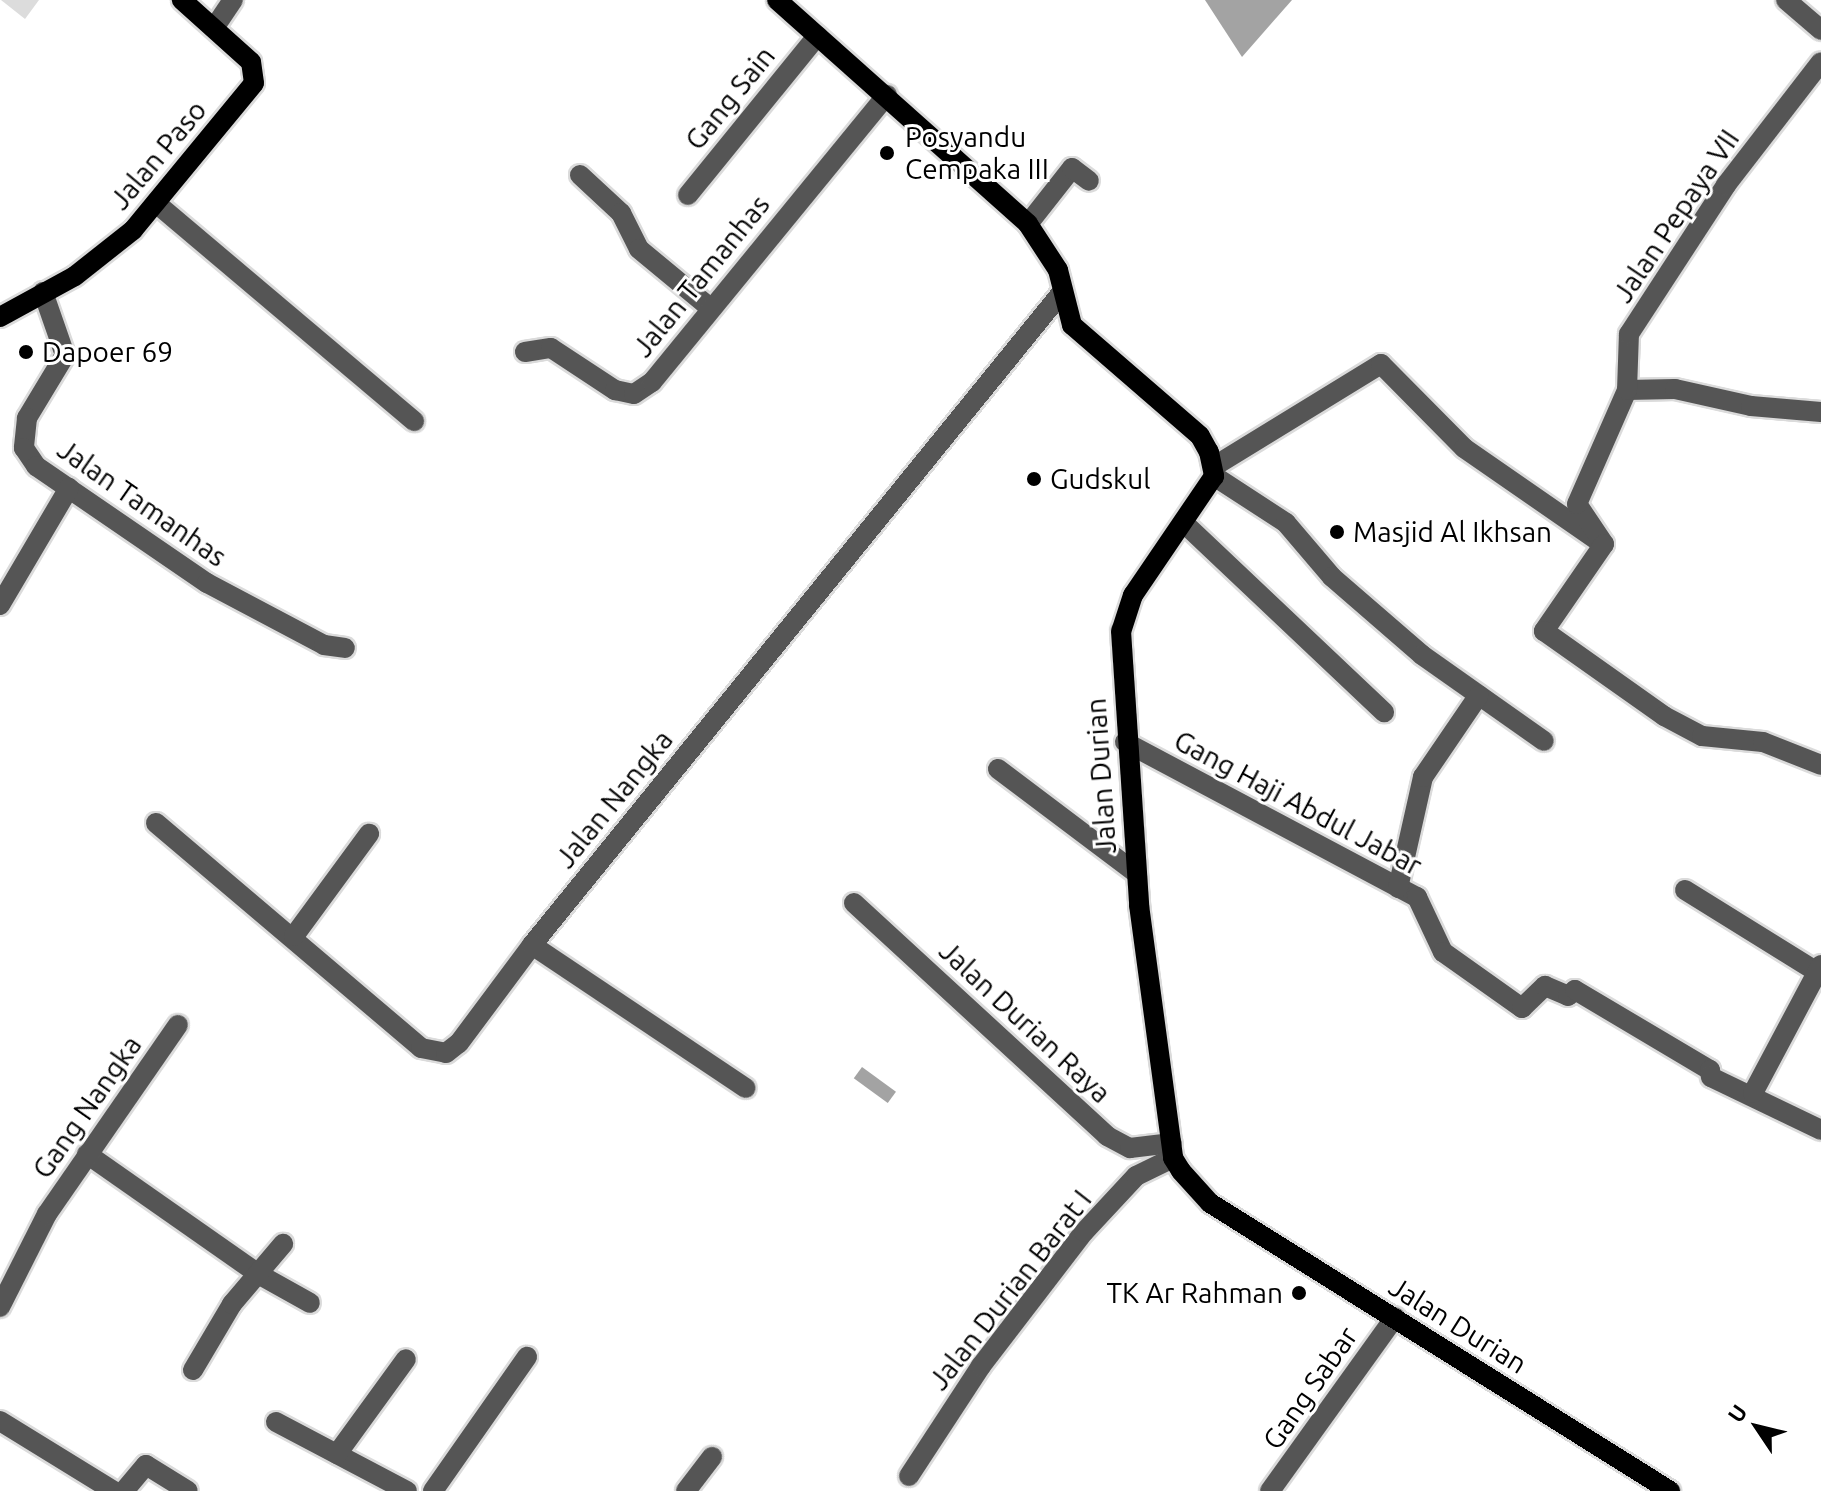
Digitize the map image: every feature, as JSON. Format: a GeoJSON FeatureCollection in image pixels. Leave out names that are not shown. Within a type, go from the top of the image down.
{"type":"FeatureCollection","features":[{"type":"Feature","properties":{"kind":"main road","name":"Jalan Paso"},"geometry":{"type":"LineString","coordinates":[[0,317],[103,256],[156,203],[254,83],[251,62],[182,0]]}},
{"type":"Feature","properties":{"kind":"main road"},"geometry":{"type":"LineString","coordinates":[[777,0],[1028,224],[1045,243],[1072,325],[1200,436],[1213,472]]}},
{"type":"Feature","properties":{"kind":"main road","name":"Jalan Durian"},"geometry":{"type":"LineString","coordinates":[[1213,472],[1185,524],[1125,611],[1125,742],[1136,873],[1172,1150],[1210,1203],[1670,1491]]}},
{"type":"Feature","properties":{"kind":"street"},"geometry":{"type":"LineString","coordinates":[[214,28],[233,0]]}},
{"type":"Feature","properties":{"kind":"street"},"geometry":{"type":"LineString","coordinates":[[1786,0],[1821,30]]}},
{"type":"Feature","properties":{"kind":"street","name":"Gang Sain"},"geometry":{"type":"LineString","coordinates":[[688,195],[817,36]]}},
{"type":"Feature","properties":{"kind":"street","name":"Jalan Pepaya VII"},"geometry":{"type":"LineString","coordinates":[[1604,544],[1577,504],[1627,390],[1629,334],[1726,185],[1821,62]]}},
{"type":"Feature","properties":{"kind":"street","name":"Jalan Tamanhas"},"geometry":{"type":"LineString","coordinates":[[525,352],[551,348],[615,390],[634,394],[652,382],[709,307],[887,95]]}},
{"type":"Feature","properties":{"kind":"street"},"geometry":{"type":"LineString","coordinates":[[1028,224],[1072,168],[1089,181]]}},
{"type":"Feature","properties":{"kind":"street"},"geometry":{"type":"LineString","coordinates":[[580,175],[621,213],[639,249],[709,307]]}},
{"type":"Feature","properties":{"kind":"street"},"geometry":{"type":"LineString","coordinates":[[156,203],[414,421]]}},
{"type":"Feature","properties":{"kind":"street","name":"Jalan Nangka"},"geometry":{"type":"LineString","coordinates":[[156,823],[431,1053],[446,1053],[459,1043],[532,945],[1063,291]]}},
{"type":"Feature","properties":{"kind":"street","name":"Jalan Tamanhas"},"geometry":{"type":"LineString","coordinates":[[43,292],[65,355],[27,418],[24,448],[36,466],[207,583],[324,645],[345,648]]}},
{"type":"Feature","properties":{"kind":"street"},"geometry":{"type":"LineString","coordinates":[[1544,741],[1362,605],[1286,523],[1213,472],[1280,424],[1381,364],[1464,448],[1604,544],[1544,631],[1664,716],[1702,736],[1763,742],[1821,765]]}},
{"type":"Feature","properties":{"kind":"street"},"geometry":{"type":"LineString","coordinates":[[1627,390],[1675,389],[1751,406],[1821,412]]}},
{"type":"Feature","properties":{"kind":"street"},"geometry":{"type":"LineString","coordinates":[[1280,424],[1307,397]]}},
{"type":"Feature","properties":{"kind":"street"},"geometry":{"type":"LineString","coordinates":[[0,605],[69,488]]}},
{"type":"Feature","properties":{"kind":"street"},"geometry":{"type":"LineString","coordinates":[[1185,524],[1384,712]]}},
{"type":"Feature","properties":{"kind":"street"},"geometry":{"type":"LineString","coordinates":[[1398,888],[1423,777],[1479,695]]}},
{"type":"Feature","properties":{"kind":"street","name":"Gang Haji Abdul Jabar"},"geometry":{"type":"LineString","coordinates":[[1125,742],[1417,897],[1443,952],[1522,1008],[1545,986],[1568,996],[1575,990],[1710,1070],[1711,1077],[1745,1095],[1753,1093],[1821,1130]]}},
{"type":"Feature","properties":{"kind":"street"},"geometry":{"type":"LineString","coordinates":[[998,769],[1136,873]]}},
{"type":"Feature","properties":{"kind":"street"},"geometry":{"type":"LineString","coordinates":[[294,936],[369,834]]}},
{"type":"Feature","properties":{"kind":"street"},"geometry":{"type":"LineString","coordinates":[[1685,890],[1819,969],[1753,1093]]}},
{"type":"Feature","properties":{"kind":"street","name":"Jalan Durian Raya"},"geometry":{"type":"LineString","coordinates":[[854,903],[1107,1136],[1130,1148],[1172,1150]]}},
{"type":"Feature","properties":{"kind":"street"},"geometry":{"type":"LineString","coordinates":[[532,945],[746,1088]]}},
{"type":"Feature","properties":{"kind":"street","name":"Gang Nangka"},"geometry":{"type":"LineString","coordinates":[[0,1307],[47,1214],[178,1025]]}},
{"type":"Feature","properties":{"kind":"street","name":"Jalan Durian Barat I"},"geometry":{"type":"LineString","coordinates":[[909,1476],[981,1366],[1084,1232],[1136,1176],[1172,1150]]}},
{"type":"Feature","properties":{"kind":"street"},"geometry":{"type":"LineString","coordinates":[[87,1154],[260,1275],[310,1303]]}},
{"type":"Feature","properties":{"kind":"street"},"geometry":{"type":"LineString","coordinates":[[193,1370],[232,1304],[260,1275],[283,1244]]}},
{"type":"Feature","properties":{"kind":"street","name":"Gang Sabar"},"geometry":{"type":"LineString","coordinates":[[1270,1491],[1395,1317]]}},
{"type":"Feature","properties":{"kind":"street"},"geometry":{"type":"LineString","coordinates":[[433,1491],[527,1357]]}},
{"type":"Feature","properties":{"kind":"street"},"geometry":{"type":"LineString","coordinates":[[337,1454],[406,1359]]}},
{"type":"Feature","properties":{"kind":"street"},"geometry":{"type":"LineString","coordinates":[[0,1421],[114,1491]]}},
{"type":"Feature","properties":{"kind":"street"},"geometry":{"type":"LineString","coordinates":[[276,1422],[407,1491]]}},
{"type":"Feature","properties":{"kind":"street"},"geometry":{"type":"LineString","coordinates":[[686,1491],[712,1457]]}},
{"type":"Feature","properties":{"kind":"street"},"geometry":{"type":"LineString","coordinates":[[124,1491],[146,1465],[188,1491]]}},
{"type":"Feature","properties":{"kind":"shaded area"},"geometry":{"type":"Polygon","coordinates":[[[1,0],[39,0],[25,19],[1,0]]]}},
{"type":"Feature","properties":{"kind":"shaded area"},"geometry":{"type":"Polygon","coordinates":[[[1205,0],[1292,0],[1242,57],[1205,0]]]}},
{"type":"Feature","properties":{"kind":"shaded area"},"geometry":{"type":"Polygon","coordinates":[[[862,1067],[896,1092],[888,1103],[854,1078],[862,1067]]]}},
{"type":"Feature","properties":{"kind":"place","name":"Posyandu Cempaka III"},"geometry":{"type":"Point","coordinates":[887,153]}},
{"type":"Feature","properties":{"kind":"place","name":"Dapoer 69"},"geometry":{"type":"Point","coordinates":[26,352]}},
{"type":"Feature","properties":{"kind":"place","name":"Gudskul"},"geometry":{"type":"Point","coordinates":[1034,479]}},
{"type":"Feature","properties":{"kind":"place","name":"Masjid Al Ikhsan"},"geometry":{"type":"Point","coordinates":[1337,532]}},
{"type":"Feature","properties":{"kind":"place","name":"TK Ar Rahman"},"geometry":{"type":"Point","coordinates":[1299,1293]}}]}
